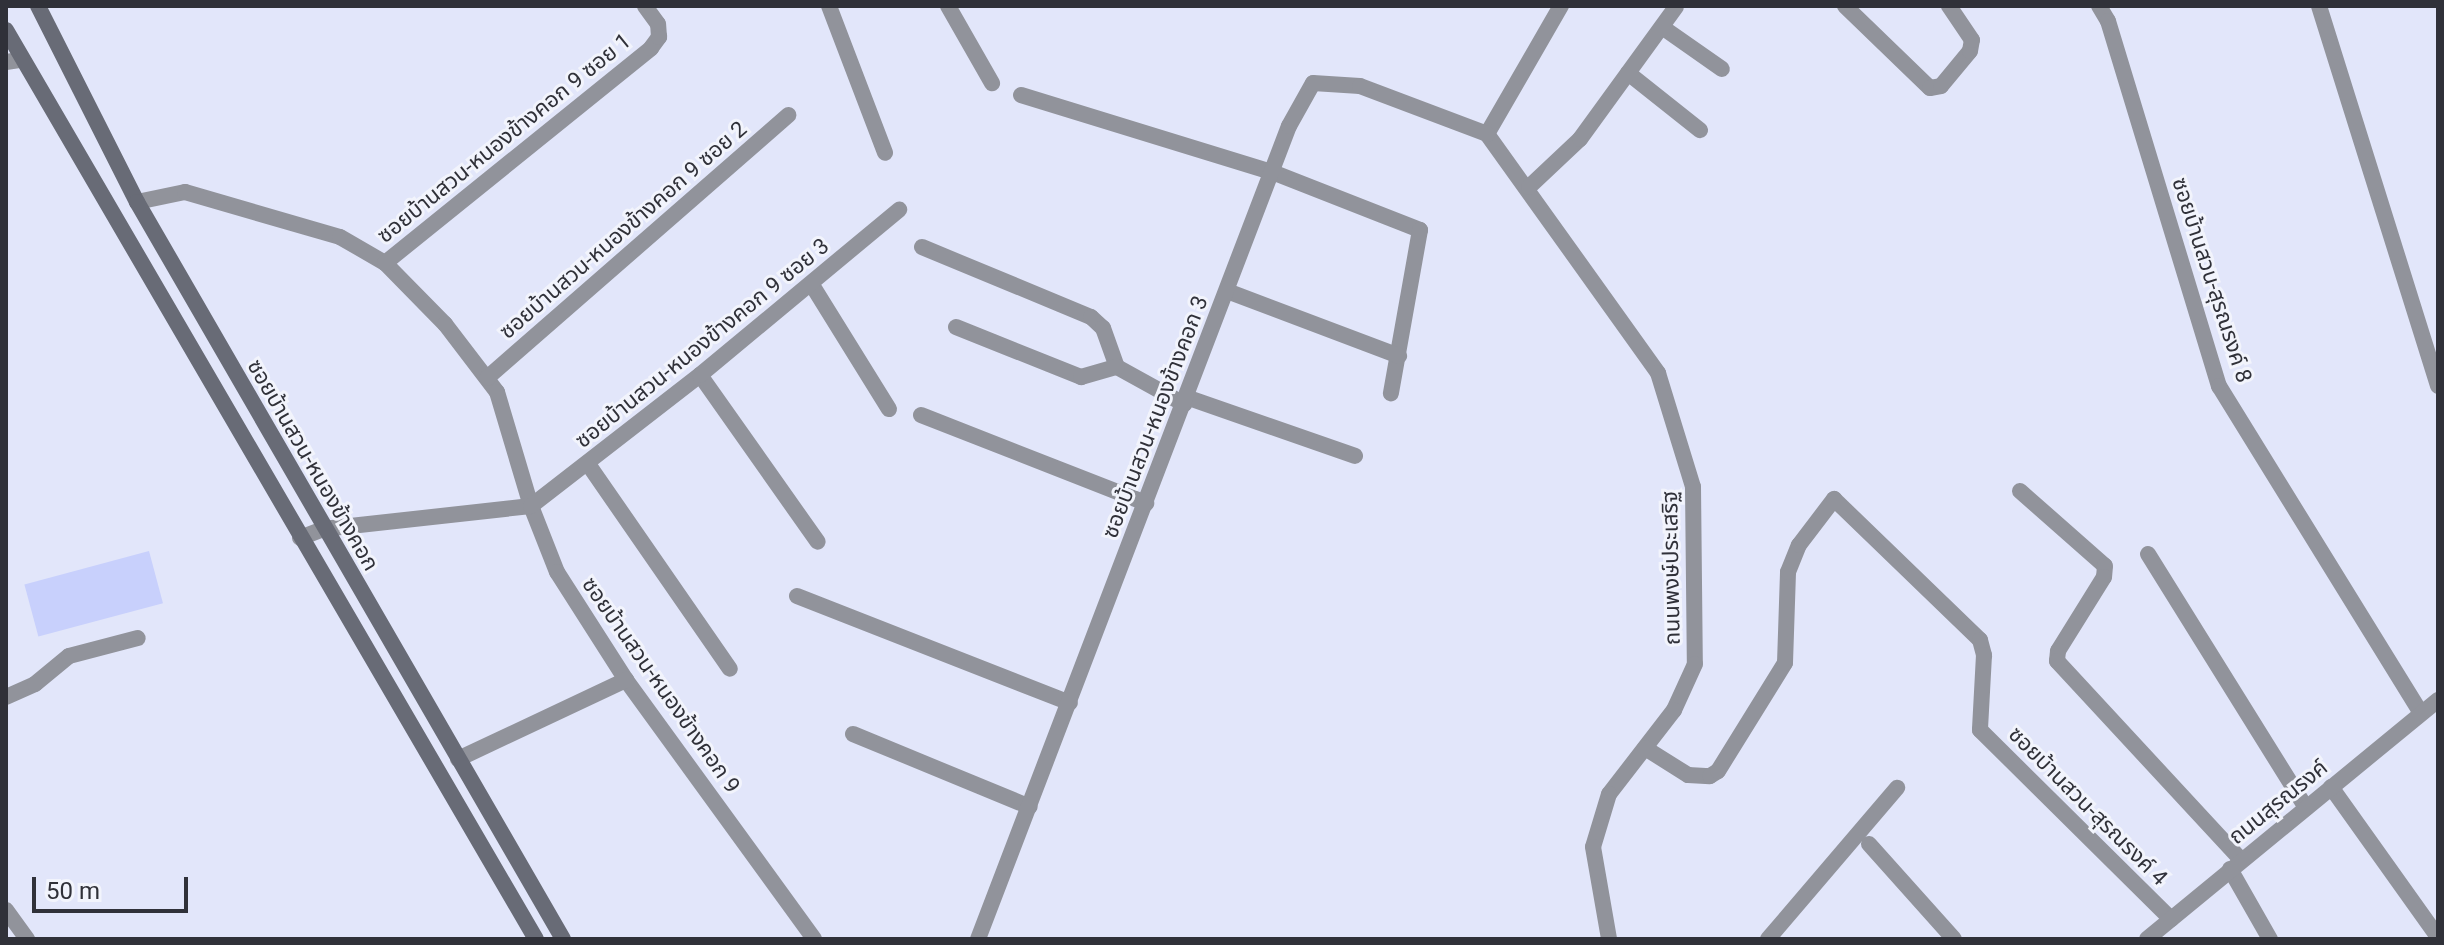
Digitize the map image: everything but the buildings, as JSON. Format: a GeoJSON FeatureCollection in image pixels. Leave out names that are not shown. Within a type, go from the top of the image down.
{"type":"FeatureCollection","features":[{"type":"Feature","properties":{"kind":"main road","name":"ซอยบ้านสวน-หนองข้างคอก"},"geometry":{"type":"LineString","coordinates":[[38,6],[137,202],[323,529],[563,939]]}},
{"type":"Feature","properties":{"kind":"main road","name":"ซอยบ้านสวน-หนองข้างคอก"},"geometry":{"type":"LineString","coordinates":[[6,30],[14,61],[536,939]]}},
{"type":"Feature","properties":{"kind":"street","name":"ซอยบ้านสวน-หนองข้างคอก 9 ซอย 1"},"geometry":{"type":"LineString","coordinates":[[385,263],[651,48],[659,37],[658,24],[645,6]]}},
{"type":"Feature","properties":{"kind":"street"},"geometry":{"type":"LineString","coordinates":[[829,6],[885,153]]}},
{"type":"Feature","properties":{"kind":"street"},"geometry":{"type":"LineString","coordinates":[[948,6],[992,83]]}},
{"type":"Feature","properties":{"kind":"street"},"geometry":{"type":"LineString","coordinates":[[1487,134],[1561,6]]}},
{"type":"Feature","properties":{"kind":"street"},"geometry":{"type":"LineString","coordinates":[[1845,6],[1921,86],[1941,86],[1970,51],[1972,40],[1949,6]]}},
{"type":"Feature","properties":{"kind":"street","name":"ซอยบ้านสวน-สุรณรงค์ 8"},"geometry":{"type":"LineString","coordinates":[[2099,6],[2219,386],[2421,713]]}},
{"type":"Feature","properties":{"kind":"street"},"geometry":{"type":"LineString","coordinates":[[2319,6],[2438,386]]}},
{"type":"Feature","properties":{"kind":"street"},"geometry":{"type":"LineString","coordinates":[[1529,187],[1580,139],[1676,7]]}},
{"type":"Feature","properties":{"kind":"street"},"geometry":{"type":"LineString","coordinates":[[1662,27],[1722,69]]}},
{"type":"Feature","properties":{"kind":"street"},"geometry":{"type":"LineString","coordinates":[[1628,73],[1700,130]]}},
{"type":"Feature","properties":{"kind":"street","name":"ซอยบ้านสวน-หนองข้างคอก 3"},"geometry":{"type":"LineString","coordinates":[[978,939],[1272,172],[1313,83],[1360,86],[1487,134]]}},
{"type":"Feature","properties":{"kind":"street"},"geometry":{"type":"LineString","coordinates":[[1021,95],[1272,172],[1420,230],[1391,393]]}},
{"type":"Feature","properties":{"kind":"street","name":"ซอยบ้านสวน-หนองข้างคอก 9 ซอย 2"},"geometry":{"type":"LineString","coordinates":[[487,378],[789,115]]}},
{"type":"Feature","properties":{"kind":"street","name":"ถนนพงษ์ประเสริฐ"},"geometry":{"type":"LineString","coordinates":[[1487,134],[1529,187],[1658,373],[1693,487],[1695,664],[1674,710],[1609,794],[1593,847],[1609,939]]}},
{"type":"Feature","properties":{"kind":"street","name":"ซอยบ้านสวน-หนองข้างคอก 9"},"geometry":{"type":"LineString","coordinates":[[137,202],[185,192],[314,228],[385,263],[445,324],[497,392],[531,506],[557,572],[626,680],[814,939]]}},
{"type":"Feature","properties":{"kind":"street","name":"ซอยบ้านสวน-หนองข้างคอก 9 ซอย 3"},"geometry":{"type":"LineString","coordinates":[[531,506],[812,285],[899,210]]}},
{"type":"Feature","properties":{"kind":"street"},"geometry":{"type":"LineString","coordinates":[[922,247],[1091,317],[1103,328],[1117,367]]}},
{"type":"Feature","properties":{"kind":"street"},"geometry":{"type":"LineString","coordinates":[[812,285],[889,409]]}},
{"type":"Feature","properties":{"kind":"street"},"geometry":{"type":"LineString","coordinates":[[1227,291],[1399,356]]}},
{"type":"Feature","properties":{"kind":"street"},"geometry":{"type":"LineString","coordinates":[[956,327],[1081,377],[1117,367],[1185,401],[1355,456]]}},
{"type":"Feature","properties":{"kind":"street"},"geometry":{"type":"LineString","coordinates":[[700,375],[818,542]]}},
{"type":"Feature","properties":{"kind":"street"},"geometry":{"type":"LineString","coordinates":[[921,415],[1146,503]]}},
{"type":"Feature","properties":{"kind":"street"},"geometry":{"type":"LineString","coordinates":[[588,464],[730,669]]}},
{"type":"Feature","properties":{"kind":"street"},"geometry":{"type":"LineString","coordinates":[[2020,491],[2105,566],[2104,577],[2058,651],[2057,661],[2236,865],[2270,939]]}},
{"type":"Feature","properties":{"kind":"street","name":"ซอยบ้านสวน-สุรณรงค์ 4"},"geometry":{"type":"LineString","coordinates":[[1645,748],[1688,775],[1710,776],[1718,771],[1785,663],[1788,572],[1799,545],[1834,499],[1980,640],[1984,655],[1980,730],[2171,919]]}},
{"type":"Feature","properties":{"kind":"street"},"geometry":{"type":"LineString","coordinates":[[300,538],[323,529],[531,506]]}},
{"type":"Feature","properties":{"kind":"street"},"geometry":{"type":"LineString","coordinates":[[2148,554],[2306,808]]}},
{"type":"Feature","properties":{"kind":"street"},"geometry":{"type":"LineString","coordinates":[[797,596],[1070,703]]}},
{"type":"Feature","properties":{"kind":"street"},"geometry":{"type":"LineString","coordinates":[[6,697],[35,684],[69,656],[138,638]]}},
{"type":"Feature","properties":{"kind":"street"},"geometry":{"type":"LineString","coordinates":[[458,759],[626,680]]}},
{"type":"Feature","properties":{"kind":"street","name":"ถนนสุรณรงค์"},"geometry":{"type":"LineString","coordinates":[[2147,939],[2438,700]]}},
{"type":"Feature","properties":{"kind":"street"},"geometry":{"type":"LineString","coordinates":[[853,734],[1030,807]]}},
{"type":"Feature","properties":{"kind":"street"},"geometry":{"type":"LineString","coordinates":[[2331,787],[2438,937]]}},
{"type":"Feature","properties":{"kind":"street"},"geometry":{"type":"LineString","coordinates":[[1768,939],[1897,788]]}},
{"type":"Feature","properties":{"kind":"street"},"geometry":{"type":"LineString","coordinates":[[1869,844],[1954,939]]}},
{"type":"Feature","properties":{"kind":"street"},"geometry":{"type":"LineString","coordinates":[[6,910],[27,939]]}}]}
